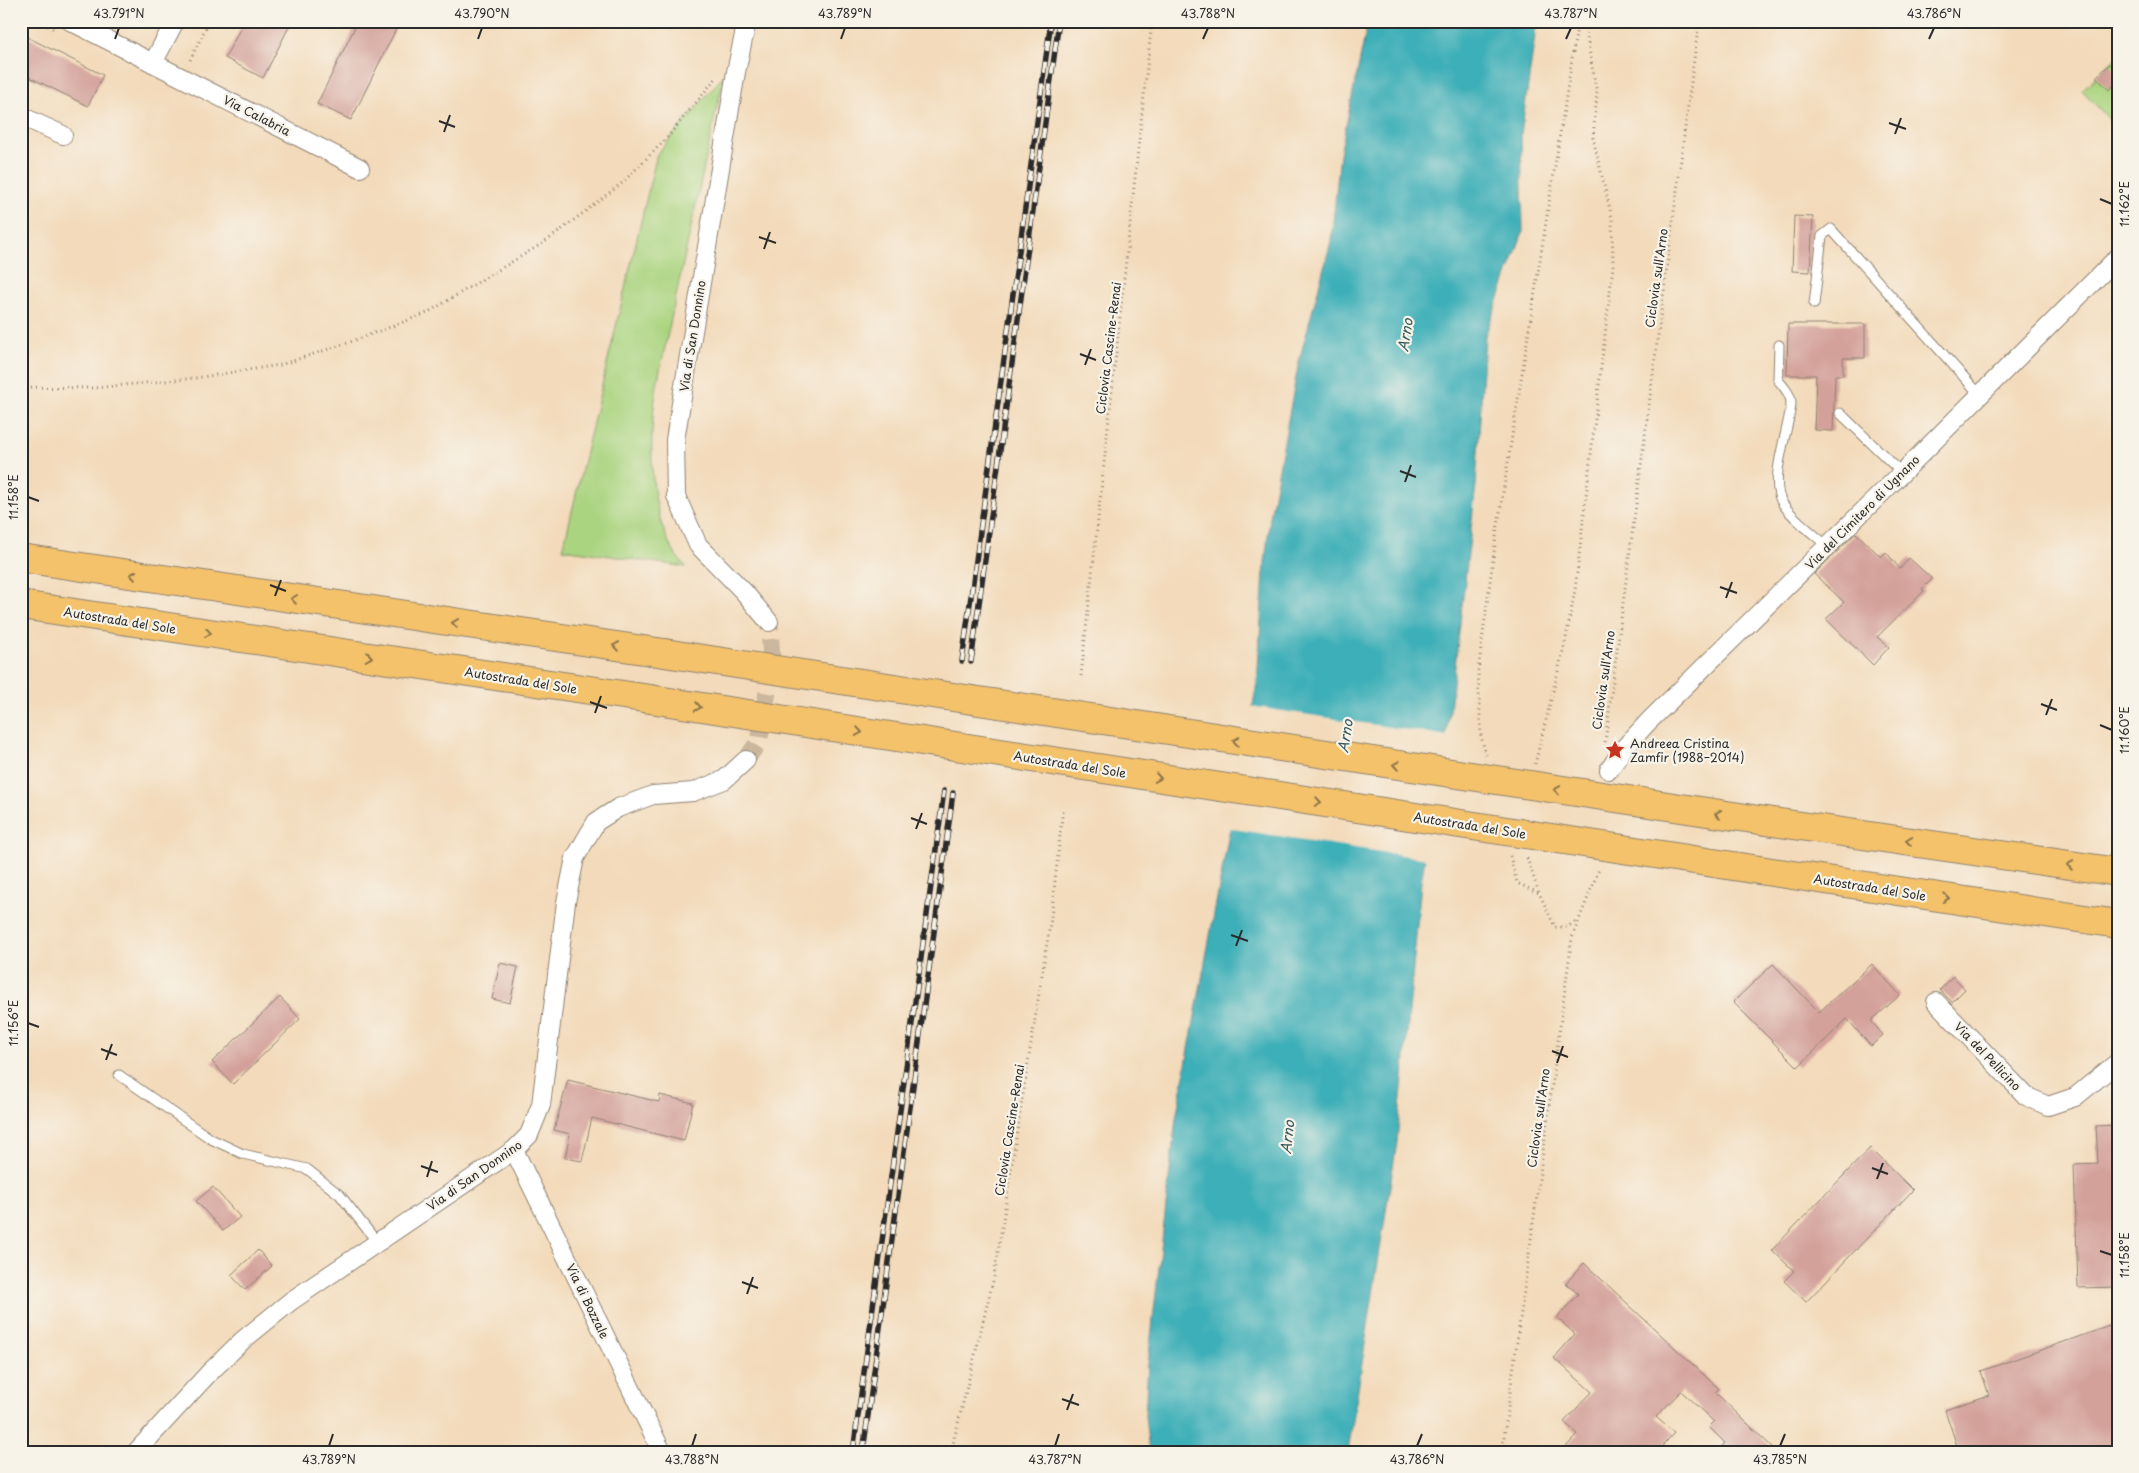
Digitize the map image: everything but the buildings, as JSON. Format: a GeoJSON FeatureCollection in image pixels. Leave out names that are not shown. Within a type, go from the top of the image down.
{"type":"FeatureCollection","features":[{"type":"Feature","properties":{"kind":"highway"},"geometry":{"type":"LineString","coordinates":[[21,558],[1766,821],[2118,872]]}},
{"type":"Feature","properties":{"kind":"highway","name":"Autostrada del Sole"},"geometry":{"type":"LineString","coordinates":[[21,605],[650,699],[2118,924]]}},
{"type":"Feature","properties":{"kind":"street","name":"Via Calabria"},"geometry":{"type":"LineString","coordinates":[[70,21],[360,168]]}},
{"type":"Feature","properties":{"kind":"street"},"geometry":{"type":"LineString","coordinates":[[153,63],[175,21]]}},
{"type":"Feature","properties":{"kind":"street","name":"Via di San Donnino"},"geometry":{"type":"LineString","coordinates":[[747,21],[736,72],[675,440],[676,496],[698,545],[744,592],[769,622]]}},
{"type":"Feature","properties":{"kind":"street"},"geometry":{"type":"LineString","coordinates":[[21,116],[63,135]]}},
{"type":"Feature","properties":{"kind":"street","name":"Via del Cimitero di Ugnano"},"geometry":{"type":"LineString","coordinates":[[1609,770],[1624,748],[1649,721],[2118,258]]}},
{"type":"Feature","properties":{"kind":"street","name":"Via di San Donnino"},"geometry":{"type":"LineString","coordinates":[[136,1452],[208,1374],[243,1340],[291,1301],[514,1150],[529,1135],[541,1105],[566,902],[575,858],[596,822],[618,808],[652,795],[692,792],[724,780],[746,760]]}},
{"type":"Feature","properties":{"kind":"street","name":"Via del Pellicino"},"geometry":{"type":"LineString","coordinates":[[1936,1002],[2026,1096],[2048,1106],[2075,1097],[2118,1062]]}},
{"type":"Feature","properties":{"kind":"street","name":"Via di Bozzale"},"geometry":{"type":"LineString","coordinates":[[514,1150],[662,1452]]}},
{"type":"Feature","properties":{"kind":"lane"},"geometry":{"type":"LineString","coordinates":[[1814,304],[1822,236],[1831,229],[1980,395]]}},
{"type":"Feature","properties":{"kind":"lane"},"geometry":{"type":"LineString","coordinates":[[1779,344],[1778,380],[1786,390],[1791,402],[1779,470],[1778,484],[1782,503],[1827,546]]}},
{"type":"Feature","properties":{"kind":"lane"},"geometry":{"type":"LineString","coordinates":[[1840,413],[1902,473]]}},
{"type":"Feature","properties":{"kind":"lane"},"geometry":{"type":"LineString","coordinates":[[119,1075],[210,1139],[243,1154],[307,1170],[340,1195],[377,1242]]}},
{"type":"Feature","properties":{"kind":"path","name":"Ciclovia Cascine-Renai"},"geometry":{"type":"LineString","coordinates":[[1081,676],[1152,21]]}},
{"type":"Feature","properties":{"kind":"path"},"geometry":{"type":"LineString","coordinates":[[1488,763],[1481,736],[1478,672],[1496,537],[1578,21]]}},
{"type":"Feature","properties":{"kind":"path"},"geometry":{"type":"LineString","coordinates":[[1534,771],[1536,752],[1565,643],[1575,590],[1613,266],[1612,218],[1593,138],[1597,94],[1584,21]]}},
{"type":"Feature","properties":{"kind":"path","name":"Ciclovia sull'Arno"},"geometry":{"type":"LineString","coordinates":[[1609,770],[1604,737],[1698,21]]}},
{"type":"Feature","properties":{"kind":"path"},"geometry":{"type":"LineString","coordinates":[[21,387],[94,388],[195,378],[280,365],[353,341],[428,313],[548,240],[622,183],[667,138],[717,77]]}},
{"type":"Feature","properties":{"kind":"path","name":"Ciclovia Cascine-Renai"},"geometry":{"type":"LineString","coordinates":[[951,1452],[994,1276],[1051,918],[1064,808]]}},
{"type":"Feature","properties":{"kind":"path"},"geometry":{"type":"LineString","coordinates":[[1508,846],[1517,883],[1539,893]]}},
{"type":"Feature","properties":{"kind":"path"},"geometry":{"type":"LineString","coordinates":[[1524,849],[1539,893],[1555,927],[1566,927],[1579,920]]}},
{"type":"Feature","properties":{"kind":"path","name":"Ciclovia sull'Arno"},"geometry":{"type":"LineString","coordinates":[[1502,1452],[1572,938],[1600,868]]}},
{"type":"Feature","properties":{"kind":"green space"},"geometry":{"type":"Polygon","coordinates":[[[2118,56],[2118,129],[2082,90],[2118,56]]]}},
{"type":"Feature","properties":{"kind":"green space"},"geometry":{"type":"Polygon","coordinates":[[[724,75],[658,379],[653,421],[652,467],[658,513],[674,552],[686,567],[563,549],[657,154],[724,75]]]}},
{"type":"Feature","properties":{"kind":"water","name":"Arno"},"geometry":{"type":"Polygon","coordinates":[[[1368,21],[1537,21],[1521,135],[1523,232],[1485,336],[1476,485],[1450,710],[1421,882],[1397,1142],[1348,1452],[1149,1452],[1145,1416],[1148,1363],[1176,1118],[1257,683],[1264,572],[1270,517],[1299,361],[1331,241],[1340,154],[1368,21]]]}},
{"type":"Feature","properties":{"kind":"pier"},"geometry":{"type":"Polygon","coordinates":[[[1250,706],[1448,736],[1427,859],[1227,828],[1250,706]]]}},
{"type":"Feature","properties":{"kind":"tunnel"},"geometry":{"type":"LineString","coordinates":[[746,760],[759,741],[772,666],[769,622]]}},
{"type":"Feature","properties":{"kind":"railway"},"geometry":{"type":"LineString","coordinates":[[962,661],[1051,21]]}},
{"type":"Feature","properties":{"kind":"railway"},"geometry":{"type":"LineString","coordinates":[[971,662],[1059,21]]}},
{"type":"Feature","properties":{"kind":"railway"},"geometry":{"type":"LineString","coordinates":[[853,1452],[944,791]]}},
{"type":"Feature","properties":{"kind":"railway"},"geometry":{"type":"LineString","coordinates":[[863,1452],[953,793]]}},
{"type":"Feature","properties":{"kind":"place","name":"Andreea Cristina Zamfir (1988–2014)"},"geometry":{"type":"Point","coordinates":[1615,750]}}]}
